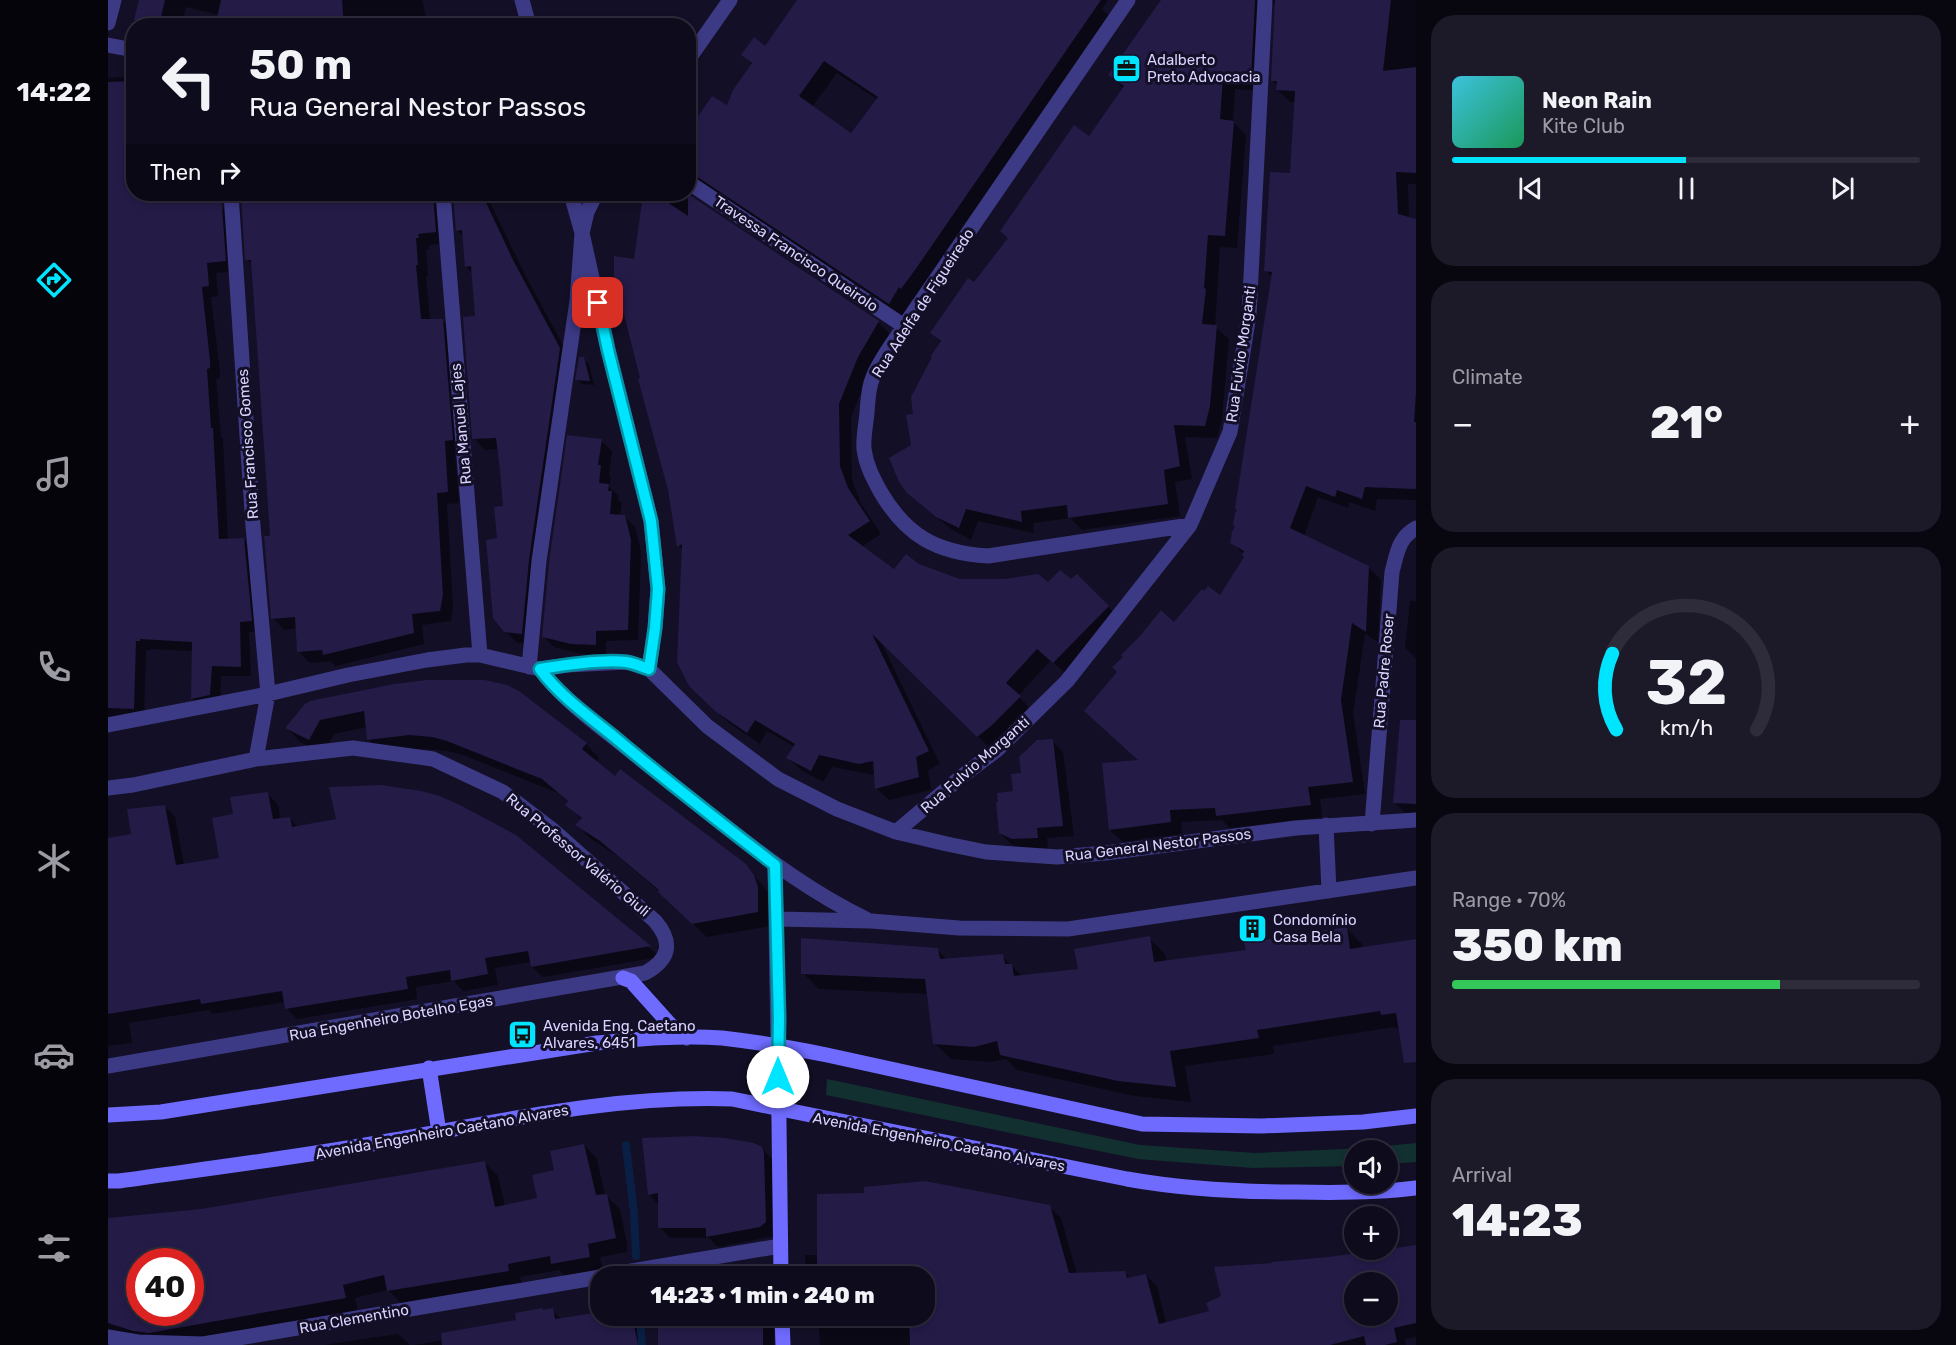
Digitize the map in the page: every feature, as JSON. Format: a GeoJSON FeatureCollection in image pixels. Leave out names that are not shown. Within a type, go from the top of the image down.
{"type":"FeatureCollection","features":[{"type":"Feature","properties":{"kind":"street"},"geometry":{"type":"LineString","coordinates":[[108,23],[114,0]]}},
{"type":"Feature","properties":{"kind":"street"},"geometry":{"type":"LineString","coordinates":[[522,0],[527,18]]}},
{"type":"Feature","properties":{"kind":"street"},"geometry":{"type":"LineString","coordinates":[[696,49],[730,0]]}},
{"type":"Feature","properties":{"kind":"street","name":"Rua Adelfa de Figueiredo"},"geometry":{"type":"LineString","coordinates":[[1128,0],[904,326],[873,376],[864,447],[867,465],[884,499],[898,517],[916,535],[964,555],[988,556],[1190,525]]}},
{"type":"Feature","properties":{"kind":"street","name":"Rua Fulvio Morganti"},"geometry":{"type":"LineString","coordinates":[[896,832],[998,749],[1067,681],[1190,525],[1230,432],[1249,315],[1265,0]]}},
{"type":"Feature","properties":{"kind":"street"},"geometry":{"type":"LineString","coordinates":[[108,45],[126,48]]}},
{"type":"Feature","properties":{"kind":"street","name":"Travessa Francisco Queirolo"},"geometry":{"type":"LineString","coordinates":[[696,187],[904,326]]}},
{"type":"Feature","properties":{"kind":"street","name":"Rua Francisco Gomes"},"geometry":{"type":"LineString","coordinates":[[231,201],[253,526],[268,694]]}},
{"type":"Feature","properties":{"kind":"street","name":"Rua Manuel Lajes"},"geometry":{"type":"LineString","coordinates":[[444,201],[480,655]]}},
{"type":"Feature","properties":{"kind":"street"},"geometry":{"type":"LineString","coordinates":[[108,725],[427,660],[480,655],[535,668],[612,661],[627,662],[649,669],[658,589],[651,521],[573,201]]}},
{"type":"Feature","properties":{"kind":"street"},"geometry":{"type":"LineString","coordinates":[[592,201],[582,233],[577,301],[539,561],[535,668],[594,721],[775,865],[838,905],[871,921]]}},
{"type":"Feature","properties":{"kind":"street","name":"Rua Padre Roser"},"geometry":{"type":"LineString","coordinates":[[1372,824],[1392,572],[1399,543],[1405,535],[1416,528]]}},
{"type":"Feature","properties":{"kind":"street","name":"Rua General Nestor Passos"},"geometry":{"type":"LineString","coordinates":[[649,669],[707,726],[778,779],[837,809],[896,832],[986,852],[1057,857],[1106,853],[1326,825],[1416,820]]}},
{"type":"Feature","properties":{"kind":"street"},"geometry":{"type":"LineString","coordinates":[[256,759],[268,694]]}},
{"type":"Feature","properties":{"kind":"street","name":"Rua Professor Valério Giuli"},"geometry":{"type":"LineString","coordinates":[[108,788],[133,785],[256,759],[353,748],[433,759],[503,792],[554,831],[655,921],[662,929],[665,938],[666,955]]}},
{"type":"Feature","properties":{"kind":"street"},"geometry":{"type":"LineString","coordinates":[[1326,825],[1329,891]]}},
{"type":"Feature","properties":{"kind":"street"},"geometry":{"type":"LineString","coordinates":[[775,865],[781,1266]]}},
{"type":"Feature","properties":{"kind":"street"},"geometry":{"type":"LineString","coordinates":[[777,919],[871,921],[959,928],[1068,929],[1416,878]]}},
{"type":"Feature","properties":{"kind":"street","name":"Rua Engenheiro Botelho Egas"},"geometry":{"type":"LineString","coordinates":[[108,1066],[623,978],[645,973],[655,967],[666,955]]}},
{"type":"Feature","properties":{"kind":"street"},"geometry":{"type":"LineString","coordinates":[[623,978],[631,981],[675,1030],[687,1038]]}},
{"type":"Feature","properties":{"kind":"street"},"geometry":{"type":"LineString","coordinates":[[108,1115],[161,1112],[597,1043],[654,1038],[720,1038],[778,1046],[909,1072],[1142,1124],[1262,1126],[1363,1122],[1416,1116]]}},
{"type":"Feature","properties":{"kind":"street"},"geometry":{"type":"LineString","coordinates":[[429,1068],[439,1132]]}},
{"type":"Feature","properties":{"kind":"street","name":"Avenida Engenheiro Caetano Alvares"},"geometry":{"type":"LineString","coordinates":[[108,1181],[327,1152],[621,1102],[689,1098],[722,1099],[778,1108],[1116,1177],[1187,1188],[1255,1192],[1358,1193],[1416,1188]]}},
{"type":"Feature","properties":{"kind":"street","name":"Rua Clementino"},"geometry":{"type":"LineString","coordinates":[[665,1266],[780,1246]]}},
{"type":"Feature","properties":{"kind":"street","name":"Rua Clementino"},"geometry":{"type":"LineString","coordinates":[[108,1337],[138,1342],[203,1344],[590,1279]]}},
{"type":"Feature","properties":{"kind":"street"},"geometry":{"type":"LineString","coordinates":[[782,1326],[783,1345]]}},
{"type":"Feature","properties":{"kind":"green space"},"geometry":{"type":"Polygon","coordinates":[[[827,1079],[1140,1145],[1255,1153],[1344,1149],[1344,1166],[1253,1168],[1138,1159],[826,1095],[827,1079]]]}},
{"type":"Feature","properties":{"kind":"green space"},"geometry":{"type":"Polygon","coordinates":[[[1416,1143],[1416,1162],[1398,1163],[1398,1145],[1416,1143]]]}},
{"type":"Feature","properties":{"kind":"building"},"geometry":{"type":"Polygon","coordinates":[[[139,0],[165,0],[161,18],[134,18],[139,0]]]}},
{"type":"Feature","properties":{"kind":"building"},"geometry":{"type":"Polygon","coordinates":[[[221,0],[342,0],[343,18],[217,18],[221,0]]]}},
{"type":"Feature","properties":{"kind":"building"},"geometry":{"type":"Polygon","coordinates":[[[797,0],[1101,0],[915,270],[901,289],[899,287],[889,304],[696,176],[696,119],[712,96],[727,105],[733,90],[752,63],[741,55],[754,37],[765,46],[797,0]],[[824,61],[799,96],[851,133],[878,97],[824,61]]]}},
{"type":"Feature","properties":{"kind":"building"},"geometry":{"type":"Polygon","coordinates":[[[1161,0],[1255,0],[1251,79],[1223,77],[1220,119],[1234,121],[1225,236],[1208,235],[1202,324],[1217,325],[1210,406],[1205,426],[1174,425],[1180,466],[1164,470],[1168,504],[1068,518],[1067,505],[1021,511],[1022,522],[966,509],[959,528],[936,517],[907,493],[899,482],[889,458],[911,445],[906,415],[913,414],[911,397],[941,341],[930,333],[968,278],[974,282],[1008,238],[1000,231],[1074,125],[1089,136],[1124,86],[1108,75],[1161,0]]]}},
{"type":"Feature","properties":{"kind":"building"},"geometry":{"type":"Polygon","coordinates":[[[1275,0],[1391,0],[1383,71],[1416,67],[1416,173],[1396,172],[1398,214],[1416,219],[1414,422],[1416,422],[1416,489],[1365,487],[1362,499],[1337,490],[1335,497],[1306,486],[1290,528],[1369,566],[1366,632],[1352,623],[1341,700],[1353,782],[1308,787],[1311,805],[1216,816],[1215,808],[1170,810],[1171,822],[1109,830],[1102,763],[1138,760],[1084,711],[1117,672],[1112,667],[1123,657],[1121,655],[1161,610],[1174,622],[1202,589],[1204,591],[1208,586],[1220,595],[1244,557],[1242,555],[1244,551],[1230,543],[1235,526],[1233,525],[1237,510],[1235,508],[1272,272],[1264,271],[1270,172],[1290,173],[1295,91],[1276,90],[1277,81],[1271,81],[1275,0]]]}},
{"type":"Feature","properties":{"kind":"building"},"geometry":{"type":"Polygon","coordinates":[[[126,81],[126,201],[222,201],[226,261],[207,263],[209,286],[202,287],[210,361],[210,368],[207,369],[211,428],[213,428],[219,539],[244,538],[252,621],[240,622],[241,667],[212,666],[210,695],[191,699],[192,642],[140,639],[136,641],[134,709],[108,708],[108,82],[126,81]]]}},
{"type":"Feature","properties":{"kind":"building"},"geometry":{"type":"Polygon","coordinates":[[[696,199],[879,321],[858,357],[839,404],[840,466],[848,488],[870,521],[848,535],[894,569],[906,554],[919,564],[960,579],[1004,579],[1038,574],[1048,582],[1060,570],[1071,579],[1077,574],[1109,606],[1053,663],[1037,649],[1006,683],[1021,696],[977,737],[872,634],[929,751],[916,757],[919,777],[875,789],[873,761],[859,764],[819,755],[811,771],[786,758],[795,744],[755,720],[747,733],[715,711],[689,686],[677,662],[682,544],[677,547],[668,490],[638,379],[640,378],[614,275],[614,256],[634,259],[642,201],[666,201],[688,216],[688,201],[696,199]]]}},
{"type":"Feature","properties":{"kind":"building"},"geometry":{"type":"Polygon","coordinates":[[[241,201],[434,201],[436,232],[418,234],[419,238],[416,238],[418,265],[416,265],[421,319],[443,319],[453,440],[445,441],[448,492],[437,493],[443,595],[440,611],[412,614],[414,633],[323,655],[322,650],[297,652],[295,617],[271,619],[264,536],[270,536],[251,260],[245,260],[241,201]]]}},
{"type":"Feature","properties":{"kind":"building"},"geometry":{"type":"Polygon","coordinates":[[[454,201],[485,201],[513,260],[560,348],[529,560],[522,634],[504,632],[493,618],[486,540],[497,538],[494,507],[503,506],[500,471],[496,438],[472,439],[463,317],[475,316],[471,266],[465,267],[462,230],[456,231],[454,201]]]}},
{"type":"Feature","properties":{"kind":"building"},"geometry":{"type":"Polygon","coordinates":[[[579,357],[584,357],[590,381],[575,380],[579,357]]]}},
{"type":"Feature","properties":{"kind":"building"},"geometry":{"type":"Polygon","coordinates":[[[567,435],[602,439],[598,465],[601,465],[599,483],[609,484],[608,491],[612,491],[610,514],[625,515],[631,540],[628,630],[596,631],[596,645],[571,644],[542,637],[549,562],[567,435]]]}},
{"type":"Feature","properties":{"kind":"building"},"geometry":{"type":"Polygon","coordinates":[[[427,680],[485,680],[507,685],[519,691],[587,743],[582,749],[615,776],[620,769],[746,864],[754,875],[758,887],[758,912],[692,924],[658,892],[659,890],[600,841],[575,825],[582,818],[565,805],[568,801],[542,779],[447,741],[409,735],[367,740],[364,711],[320,720],[309,740],[285,728],[310,701],[394,684],[427,680]]]}},
{"type":"Feature","properties":{"kind":"building"},"geometry":{"type":"Polygon","coordinates":[[[1400,720],[1416,720],[1416,804],[1393,803],[1400,720]]]}},
{"type":"Feature","properties":{"kind":"building"},"geometry":{"type":"Polygon","coordinates":[[[1053,739],[1063,826],[1037,828],[1038,838],[1012,839],[999,833],[997,793],[1013,791],[1011,774],[1021,773],[1019,757],[1037,740],[1053,739]]]}},
{"type":"Feature","properties":{"kind":"building"},"geometry":{"type":"Polygon","coordinates":[[[381,785],[440,796],[516,835],[651,946],[531,967],[528,951],[485,958],[488,974],[451,981],[450,970],[406,977],[408,989],[285,1009],[282,991],[201,1004],[200,999],[108,1014],[108,838],[131,834],[127,809],[165,805],[176,865],[219,858],[212,818],[233,814],[230,797],[268,792],[273,819],[290,817],[292,827],[336,819],[329,787],[381,785]]]}},
{"type":"Feature","properties":{"kind":"building"},"geometry":{"type":"Polygon","coordinates":[[[1347,927],[1350,949],[1416,939],[1416,1062],[1404,1063],[1396,1013],[1381,1015],[1380,1011],[1257,1030],[1259,1038],[1170,1051],[1176,1087],[1118,1081],[1000,1055],[997,1041],[974,1047],[933,1044],[925,979],[801,974],[801,938],[938,948],[940,959],[1003,954],[1005,964],[1012,964],[1014,976],[1078,969],[1074,949],[1150,936],[1154,962],[1246,950],[1244,943],[1347,927]]]}},
{"type":"Feature","properties":{"kind":"building"},"geometry":{"type":"Polygon","coordinates":[[[693,1136],[725,1138],[754,1143],[762,1147],[766,1222],[760,1227],[706,1237],[706,1228],[658,1228],[658,1193],[648,1195],[642,1138],[693,1136]]]}},
{"type":"Feature","properties":{"kind":"building"},"geometry":{"type":"Polygon","coordinates":[[[584,1144],[596,1195],[607,1194],[616,1238],[588,1244],[590,1257],[551,1264],[550,1256],[508,1264],[509,1271],[387,1291],[384,1275],[343,1285],[346,1298],[204,1323],[204,1248],[126,1248],[126,1326],[188,1326],[149,1333],[133,1331],[108,1323],[108,1218],[201,1209],[485,1161],[495,1207],[537,1198],[532,1175],[554,1170],[550,1151],[584,1144]]]}},
{"type":"Feature","properties":{"kind":"building"},"geometry":{"type":"Polygon","coordinates":[[[925,1181],[1050,1205],[1069,1273],[1125,1271],[1127,1278],[1146,1274],[1159,1324],[1209,1311],[1206,1303],[1221,1296],[1214,1267],[1344,1255],[1344,1260],[1398,1260],[1398,1247],[1416,1245],[1416,1323],[1394,1328],[1397,1342],[1385,1345],[1366,1345],[1364,1336],[1330,1345],[910,1345],[909,1326],[935,1326],[935,1266],[817,1266],[817,1194],[864,1193],[864,1187],[925,1181]]]}},
{"type":"Feature","properties":{"kind":"building"},"geometry":{"type":"Polygon","coordinates":[[[553,1308],[555,1319],[590,1314],[590,1326],[634,1326],[638,1345],[442,1345],[441,1333],[516,1320],[515,1313],[553,1308]]]}},
{"type":"Feature","properties":{"kind":"building"},"geometry":{"type":"Polygon","coordinates":[[[658,1326],[763,1326],[763,1345],[658,1345],[658,1326]]]}},
{"type":"Feature","properties":{"kind":"waterway"},"geometry":{"type":"LineString","coordinates":[[626,1145],[634,1213],[636,1256]]}},
{"type":"Feature","properties":{"kind":"waterway"},"geometry":{"type":"LineString","coordinates":[[641,1326],[642,1345]]}},
{"type":"Feature","properties":{"kind":"place","name":"Adalberto Preto Advocacia"},"geometry":{"type":"Point","coordinates":[1126,69]}},
{"type":"Feature","properties":{"kind":"place","name":"Condomínio Casa Bela"},"geometry":{"type":"Point","coordinates":[1252,929]}},
{"type":"Feature","properties":{"kind":"place","name":"Avenida Eng. Caetano Alvares, 6451"},"geometry":{"type":"Point","coordinates":[522,1035]}},
{"type":"Feature","properties":{"kind":"route"},"geometry":{"type":"LineString","coordinates":[[598,303],[651,521],[658,589],[649,669],[627,662],[612,661],[540,669],[549,681],[594,721],[775,865],[779,1018],[778,1077]]}}]}
